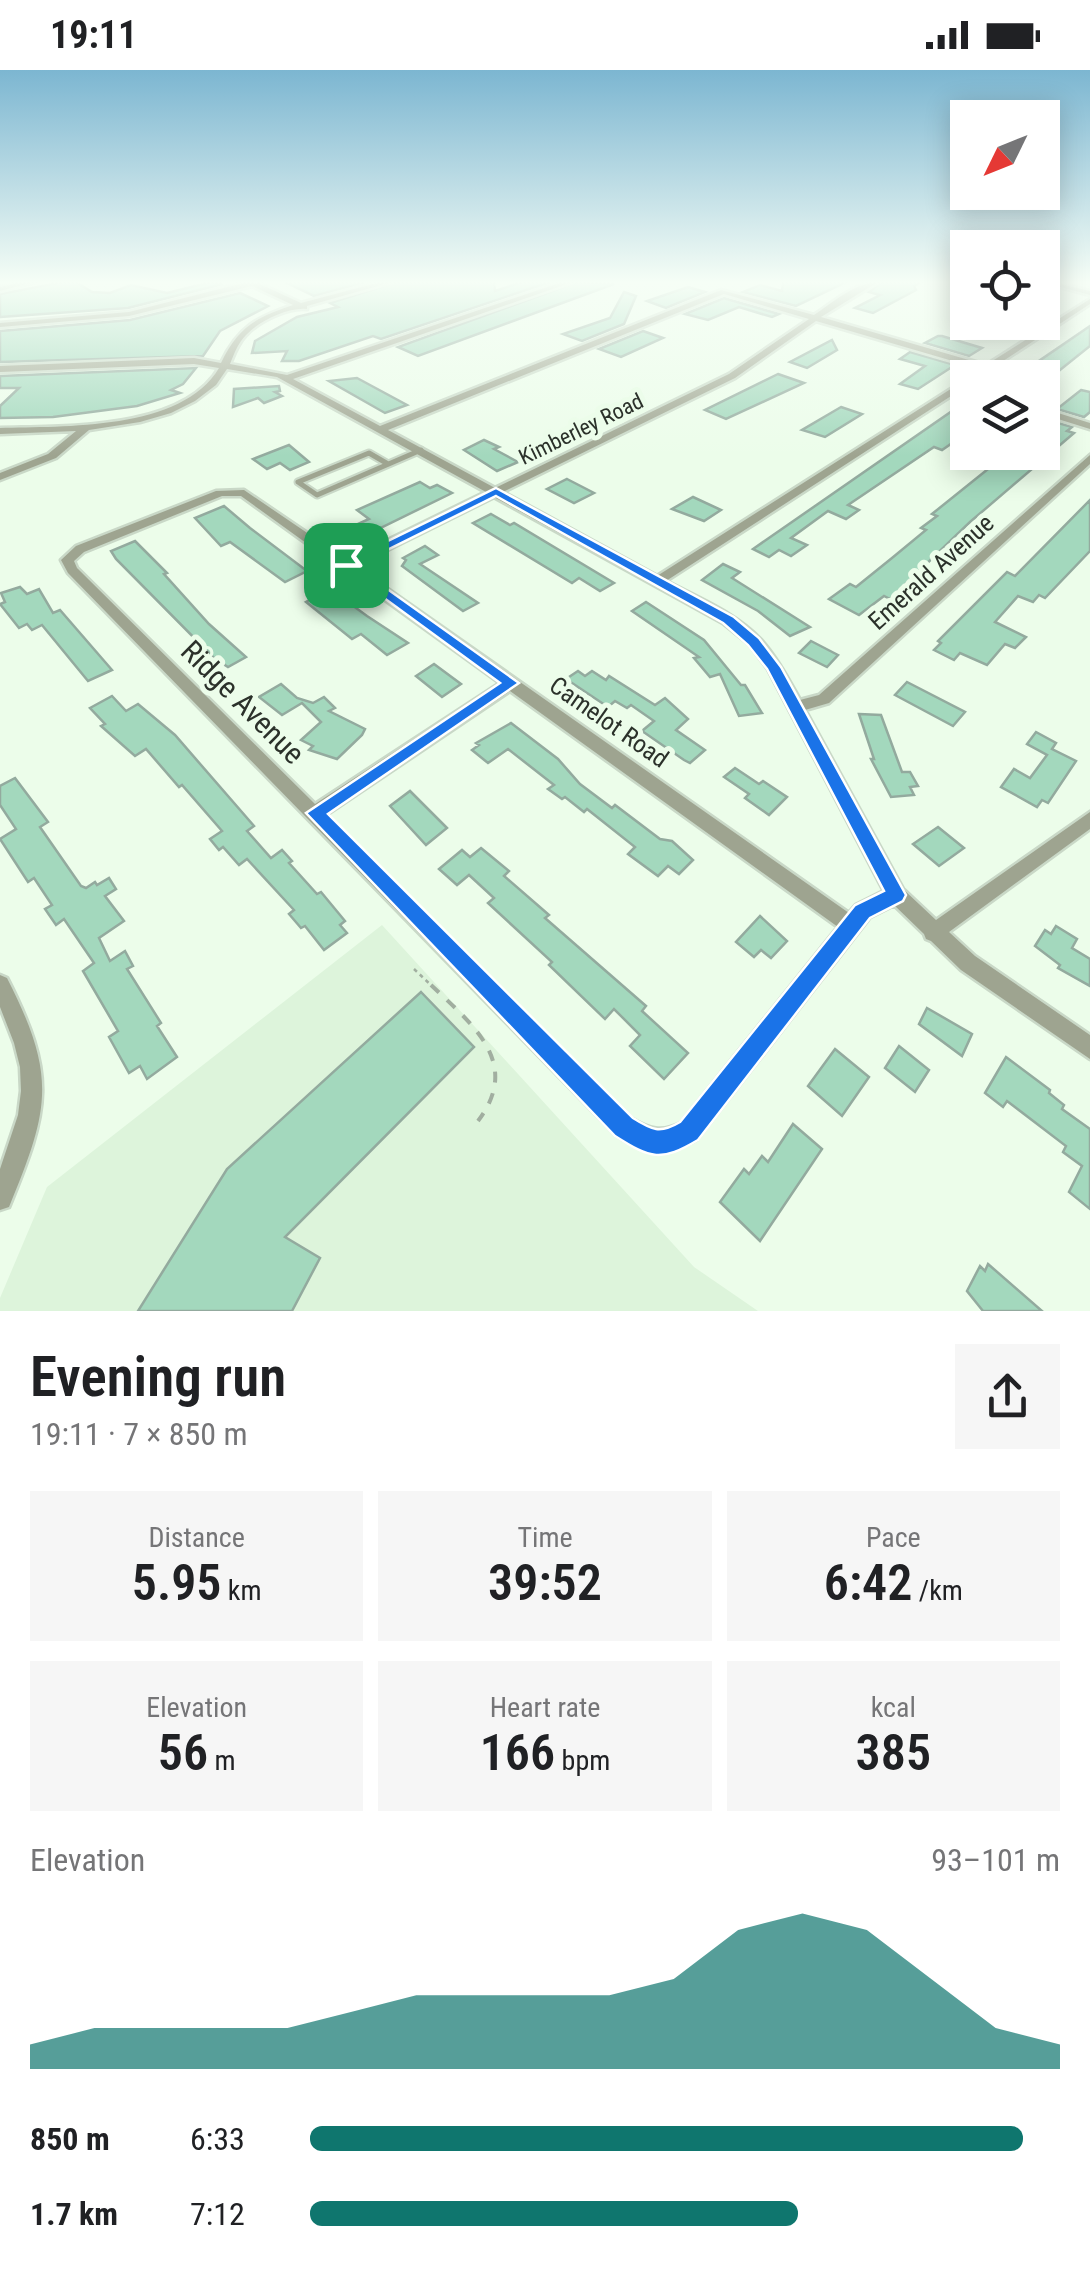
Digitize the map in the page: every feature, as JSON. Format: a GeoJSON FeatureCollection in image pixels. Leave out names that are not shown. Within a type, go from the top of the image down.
{"type":"FeatureCollection","features":[{"type":"Feature","properties":{"kind":"street"},"geometry":{"type":"LineString","coordinates":[[0,431],[137,419],[183,402],[210,385],[236,340]]}},
{"type":"Feature","properties":{"kind":"street"},"geometry":{"type":"LineString","coordinates":[[288,378],[400,340]]}},
{"type":"Feature","properties":{"kind":"street"},"geometry":{"type":"LineString","coordinates":[[382,428],[601,340]]}},
{"type":"Feature","properties":{"kind":"street","name":"Kimberley Road"},"geometry":{"type":"LineString","coordinates":[[346,565],[732,376],[781,340]]}},
{"type":"Feature","properties":{"kind":"street"},"geometry":{"type":"LineString","coordinates":[[893,340],[961,360]]}},
{"type":"Feature","properties":{"kind":"street"},"geometry":{"type":"LineString","coordinates":[[1000,360],[1031,340]]}},
{"type":"Feature","properties":{"kind":"street"},"geometry":{"type":"LineString","coordinates":[[0,369],[174,361],[225,364],[288,378],[728,620],[754,641],[796,706],[896,895],[968,963],[1090,1048]]}},
{"type":"Feature","properties":{"kind":"street"},"geometry":{"type":"LineString","coordinates":[[659,580],[950,393]]}},
{"type":"Feature","properties":{"kind":"street"},"geometry":{"type":"LineString","coordinates":[[1060,416],[1090,426]]}},
{"type":"Feature","properties":{"kind":"street"},"geometry":{"type":"LineString","coordinates":[[0,477],[52,456],[88,426]]}},
{"type":"Feature","properties":{"kind":"street","name":"Emerald Avenue"},"geometry":{"type":"LineString","coordinates":[[796,706],[824,699],[1090,458]]}},
{"type":"Feature","properties":{"kind":"street","name":"Camelot Road"},"geometry":{"type":"LineString","coordinates":[[67,565],[71,554],[80,549],[220,493],[244,492],[851,926]]}},
{"type":"Feature","properties":{"kind":"street","name":"Ridge Avenue"},"geometry":{"type":"LineString","coordinates":[[67,565],[624,1127],[649,1143],[669,1143],[689,1131],[851,926]]}},
{"type":"Feature","properties":{"kind":"street"},"geometry":{"type":"LineString","coordinates":[[315,813],[511,683]]}},
{"type":"Feature","properties":{"kind":"street"},"geometry":{"type":"LineString","coordinates":[[932,933],[1090,819]]}},
{"type":"Feature","properties":{"kind":"street"},"geometry":{"type":"LineString","coordinates":[[851,926],[863,911],[896,895]]}},
{"type":"Feature","properties":{"kind":"street"},"geometry":{"type":"LineString","coordinates":[[0,985],[21,1024],[33,1064],[33,1107],[0,1198]]}},
{"type":"Feature","properties":{"kind":"lane"},"geometry":{"type":"LineString","coordinates":[[388,464],[369,453],[298,482],[316,495],[421,450]]}},
{"type":"Feature","properties":{"kind":"path"},"geometry":{"type":"LineString","coordinates":[[414,968],[480,1036],[496,1064],[497,1088],[478,1121]]}},
{"type":"Feature","properties":{"kind":"shaded area"},"geometry":{"type":"Polygon","coordinates":[[[382,925],[694,1267],[758,1311],[0,1311],[0,1298],[47,1187],[382,925]]]}},
{"type":"Feature","properties":{"kind":"building"},"geometry":{"type":"Polygon","coordinates":[[[0,340],[214,340],[203,356],[0,362],[0,340]]]}},
{"type":"Feature","properties":{"kind":"building"},"geometry":{"type":"Polygon","coordinates":[[[361,340],[299,361],[282,361],[287,351],[252,353],[255,341],[361,340]]]}},
{"type":"Feature","properties":{"kind":"building"},"geometry":{"type":"Polygon","coordinates":[[[418,340],[462,340],[418,356],[398,347],[418,340]]]}},
{"type":"Feature","properties":{"kind":"building"},"geometry":{"type":"Polygon","coordinates":[[[621,340],[659,340],[621,357],[599,349],[621,340]]]}},
{"type":"Feature","properties":{"kind":"building"},"geometry":{"type":"Polygon","coordinates":[[[832,340],[837,350],[807,368],[790,362],[832,340]]]}},
{"type":"Feature","properties":{"kind":"building"},"geometry":{"type":"Polygon","coordinates":[[[955,340],[982,348],[969,356],[925,343],[955,340]]]}},
{"type":"Feature","properties":{"kind":"building"},"geometry":{"type":"Polygon","coordinates":[[[1070,340],[1090,340],[1090,346],[1060,370],[1060,360],[1040,360],[1070,340]]]}},
{"type":"Feature","properties":{"kind":"building"},"geometry":{"type":"Polygon","coordinates":[[[910,352],[950,364],[950,368],[918,389],[900,384],[925,366],[900,359],[910,352]]]}},
{"type":"Feature","properties":{"kind":"building"},"geometry":{"type":"Polygon","coordinates":[[[196,368],[183,384],[171,390],[180,393],[137,406],[53,417],[0,418],[0,406],[19,388],[0,388],[0,376],[196,368]]]}},
{"type":"Feature","properties":{"kind":"building"},"geometry":{"type":"Polygon","coordinates":[[[778,374],[804,383],[726,419],[705,410],[778,374]]]}},
{"type":"Feature","properties":{"kind":"building"},"geometry":{"type":"Polygon","coordinates":[[[357,378],[407,405],[385,413],[329,381],[357,378]]]}},
{"type":"Feature","properties":{"kind":"building"},"geometry":{"type":"Polygon","coordinates":[[[279,386],[280,391],[275,392],[282,396],[264,403],[258,398],[233,407],[234,389],[279,386]]]}},
{"type":"Feature","properties":{"kind":"building"},"geometry":{"type":"Polygon","coordinates":[[[1081,390],[1090,392],[1090,412],[1084,417],[1060,407],[1081,390]]]}},
{"type":"Feature","properties":{"kind":"building"},"geometry":{"type":"Polygon","coordinates":[[[841,407],[862,414],[825,437],[802,430],[841,407]]]}},
{"type":"Feature","properties":{"kind":"building"},"geometry":{"type":"Polygon","coordinates":[[[950,412],[950,444],[942,450],[934,447],[848,505],[859,510],[846,519],[828,511],[791,538],[807,545],[791,556],[779,550],[769,557],[753,549],[950,412]]]}},
{"type":"Feature","properties":{"kind":"building"},"geometry":{"type":"Polygon","coordinates":[[[1060,423],[1072,427],[1067,431],[1074,433],[1060,445],[1060,423]]]}},
{"type":"Feature","properties":{"kind":"building"},"geometry":{"type":"Polygon","coordinates":[[[484,440],[518,462],[497,471],[464,450],[484,440]]]}},
{"type":"Feature","properties":{"kind":"building"},"geometry":{"type":"Polygon","coordinates":[[[289,445],[309,462],[290,470],[280,463],[267,469],[253,459],[289,445]]]}},
{"type":"Feature","properties":{"kind":"building"},"geometry":{"type":"Polygon","coordinates":[[[987,470],[1031,470],[890,599],[884,596],[859,615],[829,599],[850,584],[856,587],[926,530],[921,528],[937,516],[932,514],[987,470]]]}},
{"type":"Feature","properties":{"kind":"building"},"geometry":{"type":"Polygon","coordinates":[[[567,479],[594,493],[574,503],[547,489],[567,479]]]}},
{"type":"Feature","properties":{"kind":"building"},"geometry":{"type":"Polygon","coordinates":[[[420,482],[452,493],[360,538],[347,529],[369,519],[357,510],[420,482]]]}},
{"type":"Feature","properties":{"kind":"building"},"geometry":{"type":"Polygon","coordinates":[[[693,497],[721,510],[704,521],[672,509],[693,497]]]}},
{"type":"Feature","properties":{"kind":"building"},"geometry":{"type":"Polygon","coordinates":[[[1090,500],[1090,551],[1045,598],[1039,595],[1033,602],[1018,596],[995,622],[1026,637],[1015,648],[1005,644],[987,665],[960,653],[954,660],[934,650],[941,643],[938,641],[1007,572],[1015,576],[1090,500]]]}},
{"type":"Feature","properties":{"kind":"building"},"geometry":{"type":"Polygon","coordinates":[[[224,506],[307,571],[285,582],[230,542],[221,546],[195,518],[224,506]]]}},
{"type":"Feature","properties":{"kind":"building"},"geometry":{"type":"Polygon","coordinates":[[[491,514],[510,525],[514,523],[614,583],[600,591],[579,578],[572,583],[473,523],[491,514]]]}},
{"type":"Feature","properties":{"kind":"building"},"geometry":{"type":"Polygon","coordinates":[[[135,541],[209,624],[246,657],[228,667],[214,658],[116,559],[111,551],[135,541]]]}},
{"type":"Feature","properties":{"kind":"building"},"geometry":{"type":"Polygon","coordinates":[[[425,546],[438,555],[420,564],[478,603],[463,611],[402,566],[406,560],[403,558],[425,546]]]}},
{"type":"Feature","properties":{"kind":"building"},"geometry":{"type":"Polygon","coordinates":[[[723,564],[740,572],[732,578],[810,627],[790,636],[758,611],[702,580],[723,564]]]}},
{"type":"Feature","properties":{"kind":"building"},"geometry":{"type":"Polygon","coordinates":[[[20,587],[27,594],[39,589],[53,613],[60,610],[112,670],[88,681],[42,625],[32,630],[27,624],[19,628],[0,604],[5,602],[1,593],[20,587]]]}},
{"type":"Feature","properties":{"kind":"building"},"geometry":{"type":"Polygon","coordinates":[[[330,589],[408,643],[387,655],[361,634],[352,639],[306,602],[330,589]]]}},
{"type":"Feature","properties":{"kind":"building"},"geometry":{"type":"Polygon","coordinates":[[[646,602],[704,640],[745,685],[762,713],[739,716],[720,674],[710,677],[694,658],[699,657],[632,611],[646,602]]]}},
{"type":"Feature","properties":{"kind":"building"},"geometry":{"type":"Polygon","coordinates":[[[811,641],[838,655],[827,667],[799,653],[811,641]]]}},
{"type":"Feature","properties":{"kind":"building"},"geometry":{"type":"Polygon","coordinates":[[[434,664],[461,684],[442,697],[416,676],[434,664]]]}},
{"type":"Feature","properties":{"kind":"building"},"geometry":{"type":"Polygon","coordinates":[[[578,671],[585,676],[592,671],[606,680],[609,676],[655,705],[665,698],[688,719],[676,730],[705,750],[690,763],[684,760],[642,731],[654,721],[631,705],[627,708],[615,701],[608,707],[566,679],[578,671]]]}},
{"type":"Feature","properties":{"kind":"building"},"geometry":{"type":"Polygon","coordinates":[[[907,682],[965,712],[953,726],[895,695],[907,682]]]}},
{"type":"Feature","properties":{"kind":"building"},"geometry":{"type":"Polygon","coordinates":[[[281,684],[297,698],[313,703],[324,697],[335,708],[329,711],[365,729],[362,735],[337,759],[309,750],[313,746],[301,740],[321,722],[302,703],[282,715],[259,697],[281,684]]]}},
{"type":"Feature","properties":{"kind":"building"},"geometry":{"type":"Polygon","coordinates":[[[112,696],[126,711],[138,704],[175,735],[254,826],[247,831],[271,858],[282,850],[292,861],[289,863],[345,921],[340,925],[347,933],[324,950],[305,926],[301,928],[289,914],[294,910],[247,859],[239,865],[223,847],[219,850],[210,839],[222,831],[182,785],[179,787],[146,749],[135,756],[101,726],[105,724],[90,708],[112,696]]]}},
{"type":"Feature","properties":{"kind":"building"},"geometry":{"type":"Polygon","coordinates":[[[859,714],[881,715],[902,772],[910,772],[918,786],[910,787],[914,795],[891,797],[871,759],[859,714]]]}},
{"type":"Feature","properties":{"kind":"building"},"geometry":{"type":"Polygon","coordinates":[[[511,723],[558,759],[580,784],[660,839],[672,841],[693,860],[679,874],[668,866],[658,876],[628,854],[635,847],[587,809],[584,812],[548,789],[554,785],[508,749],[488,763],[472,750],[479,745],[476,743],[511,723]]]}},
{"type":"Feature","properties":{"kind":"building"},"geometry":{"type":"Polygon","coordinates":[[[1036,732],[1056,743],[1052,749],[1076,761],[1048,803],[1042,800],[1037,807],[1001,787],[1014,769],[1030,778],[1047,755],[1027,744],[1036,732]]]}},
{"type":"Feature","properties":{"kind":"building"},"geometry":{"type":"Polygon","coordinates":[[[735,768],[787,797],[769,815],[745,798],[749,794],[724,777],[735,768]]]}},
{"type":"Feature","properties":{"kind":"building"},"geometry":{"type":"Polygon","coordinates":[[[15,778],[48,822],[40,827],[81,886],[86,888],[95,882],[97,885],[109,878],[116,889],[105,896],[124,921],[99,938],[110,961],[125,951],[133,966],[127,969],[177,1057],[147,1079],[140,1066],[129,1073],[109,1037],[118,1031],[83,971],[94,963],[64,919],[56,925],[45,909],[52,905],[34,878],[28,882],[0,839],[16,829],[0,805],[0,786],[15,778]]]}},
{"type":"Feature","properties":{"kind":"building"},"geometry":{"type":"Polygon","coordinates":[[[410,791],[447,828],[426,845],[390,806],[410,791]]]}},
{"type":"Feature","properties":{"kind":"building"},"geometry":{"type":"Polygon","coordinates":[[[938,827],[964,848],[939,866],[913,844],[938,827]]]}},
{"type":"Feature","properties":{"kind":"building"},"geometry":{"type":"Polygon","coordinates":[[[481,848],[509,871],[504,876],[549,915],[545,918],[646,1006],[642,1011],[688,1053],[664,1079],[630,1046],[640,1035],[614,1009],[605,1019],[549,965],[552,962],[488,903],[494,898],[469,875],[457,885],[439,869],[462,850],[470,857],[481,848]]]}},
{"type":"Feature","properties":{"kind":"building"},"geometry":{"type":"Polygon","coordinates":[[[760,916],[787,941],[771,958],[761,950],[754,957],[736,942],[760,916]]]}},
{"type":"Feature","properties":{"kind":"building"},"geometry":{"type":"Polygon","coordinates":[[[1056,926],[1077,939],[1072,948],[1090,959],[1090,986],[1058,968],[1060,965],[1035,946],[1045,930],[1051,934],[1056,926]]]}},
{"type":"Feature","properties":{"kind":"building"},"geometry":{"type":"Polygon","coordinates":[[[421,992],[474,1047],[285,1237],[320,1258],[292,1311],[138,1311],[227,1169],[421,992]]]}},
{"type":"Feature","properties":{"kind":"building"},"geometry":{"type":"Polygon","coordinates":[[[927,1008],[972,1034],[962,1056],[919,1024],[927,1008]]]}},
{"type":"Feature","properties":{"kind":"building"},"geometry":{"type":"Polygon","coordinates":[[[899,1046],[929,1070],[915,1092],[885,1068],[899,1046]]]}},
{"type":"Feature","properties":{"kind":"building"},"geometry":{"type":"Polygon","coordinates":[[[835,1049],[869,1077],[842,1116],[808,1086],[835,1049]]]}},
{"type":"Feature","properties":{"kind":"building"},"geometry":{"type":"Polygon","coordinates":[[[1006,1057],[1050,1090],[1064,1105],[1062,1109],[1090,1129],[1090,1209],[1069,1192],[1082,1166],[1063,1152],[1066,1146],[1007,1101],[1003,1107],[985,1093],[1006,1057]]]}},
{"type":"Feature","properties":{"kind":"building"},"geometry":{"type":"Polygon","coordinates":[[[793,1124],[822,1149],[760,1241],[720,1202],[744,1169],[749,1174],[762,1156],[768,1162],[793,1124]]]}},
{"type":"Feature","properties":{"kind":"building"},"geometry":{"type":"Polygon","coordinates":[[[988,1264],[1042,1311],[983,1311],[967,1291],[980,1266],[985,1271],[988,1264]]]}},
{"type":"Feature","properties":{"kind":"route"},"geometry":{"type":"LineString","coordinates":[[496,492],[728,620],[754,641],[774,667],[896,895],[863,911],[689,1131],[669,1143],[649,1143],[624,1127],[315,813],[511,683],[346,565],[496,492]]}}]}
